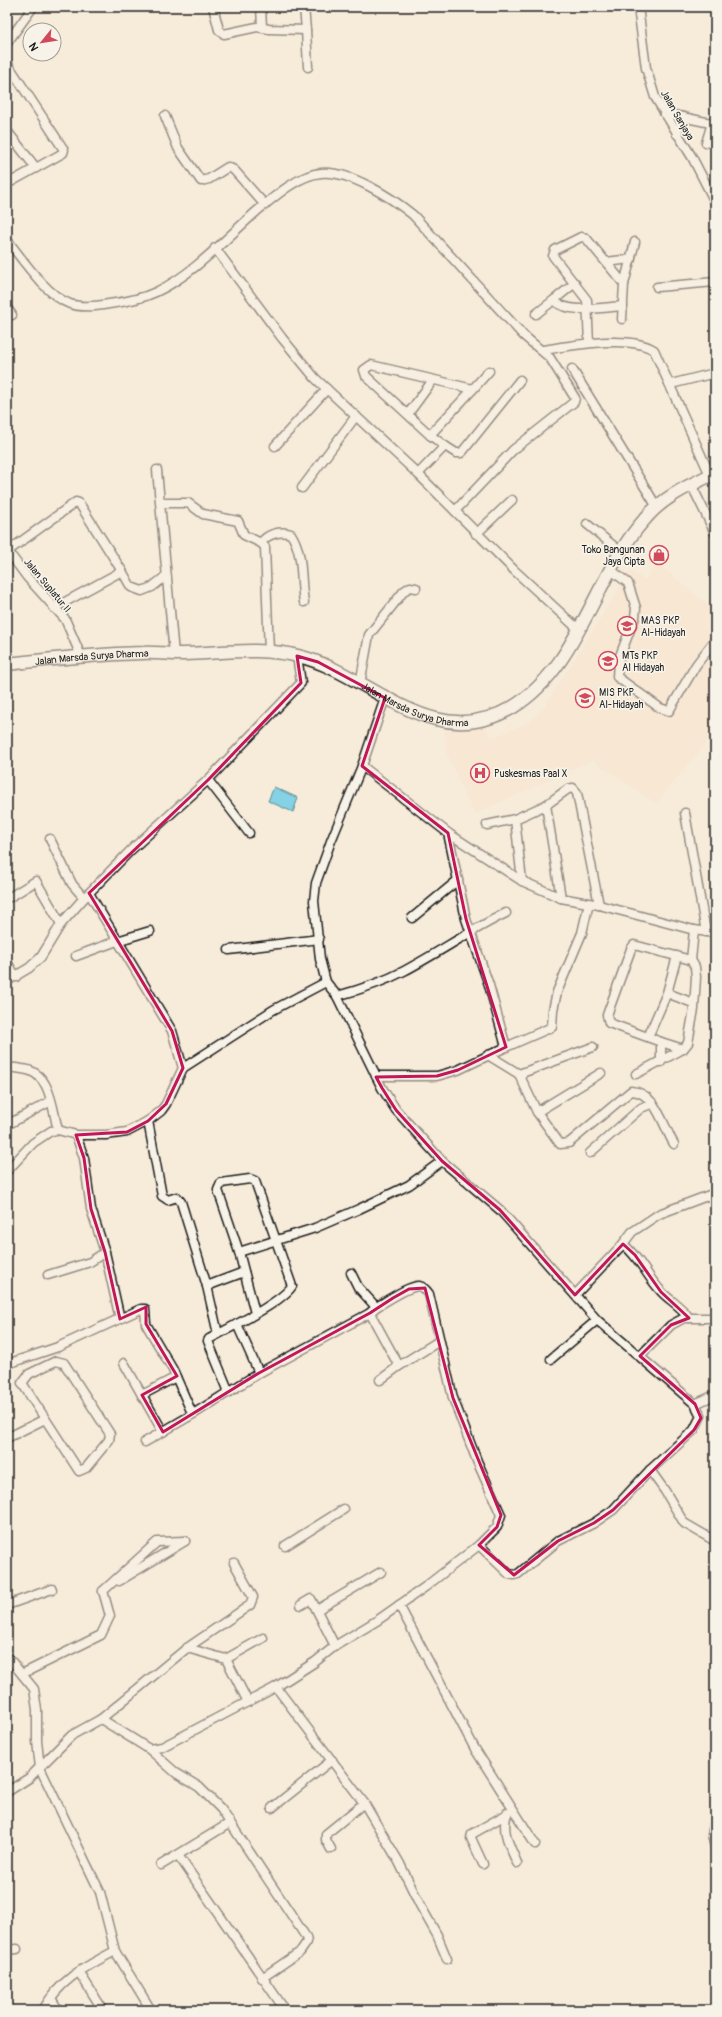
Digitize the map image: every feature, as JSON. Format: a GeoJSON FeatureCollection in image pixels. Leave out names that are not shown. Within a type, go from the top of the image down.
{"type":"FeatureCollection","features":[{"type":"Feature","properties":{"kind":"highway","name":"Jalan Marsda Surya Dharma"},"geometry":{"type":"LineString","coordinates":[[7,664],[81,656],[144,653],[174,654],[242,650],[269,652],[298,656],[318,662],[385,698],[428,718],[450,722],[489,718],[510,708],[539,687],[553,671],[621,552],[637,528],[656,507],[691,484],[713,474]]}},
{"type":"Feature","properties":{"kind":"street"},"geometry":{"type":"LineString","coordinates":[[7,43],[10,33],[34,7]]}},
{"type":"Feature","properties":{"kind":"street"},"geometry":{"type":"LineString","coordinates":[[213,7],[219,30],[224,34],[262,27],[269,30],[306,30]]}},
{"type":"Feature","properties":{"kind":"street"},"geometry":{"type":"LineString","coordinates":[[260,7],[262,27]]}},
{"type":"Feature","properties":{"kind":"street"},"geometry":{"type":"LineString","coordinates":[[304,7],[308,67]]}},
{"type":"Feature","properties":{"kind":"street","name":"Jalan Sanjaya"},"geometry":{"type":"LineString","coordinates":[[638,7],[646,68],[655,97],[692,157],[715,202]]}},
{"type":"Feature","properties":{"kind":"street"},"geometry":{"type":"LineString","coordinates":[[7,63],[64,150],[63,153],[7,184]]}},
{"type":"Feature","properties":{"kind":"street"},"geometry":{"type":"LineString","coordinates":[[664,113],[714,123],[706,143]]}},
{"type":"Feature","properties":{"kind":"street"},"geometry":{"type":"LineString","coordinates":[[165,116],[178,148],[201,181],[209,179],[228,167],[234,170],[265,205]]}},
{"type":"Feature","properties":{"kind":"street"},"geometry":{"type":"LineString","coordinates":[[677,134],[683,117]]}},
{"type":"Feature","properties":{"kind":"street"},"geometry":{"type":"LineString","coordinates":[[7,132],[36,168]]}},
{"type":"Feature","properties":{"kind":"street"},"geometry":{"type":"LineString","coordinates":[[7,240],[36,276],[52,292],[70,304],[81,306],[123,302],[156,292],[187,272],[265,205],[303,179],[322,173],[360,182],[376,189],[397,202],[413,215],[523,335],[543,350],[555,365],[574,396],[574,402],[513,450],[454,511]]}},
{"type":"Feature","properties":{"kind":"street"},"geometry":{"type":"LineString","coordinates":[[589,343],[586,298],[553,256],[555,250],[583,237],[624,284]]}},
{"type":"Feature","properties":{"kind":"street"},"geometry":{"type":"LineString","coordinates":[[622,319],[624,284],[635,242]]}},
{"type":"Feature","properties":{"kind":"street"},"geometry":{"type":"LineString","coordinates":[[215,248],[282,338],[326,389],[418,474],[476,534],[578,629]]}},
{"type":"Feature","properties":{"kind":"street"},"geometry":{"type":"LineString","coordinates":[[606,262],[631,259]]}},
{"type":"Feature","properties":{"kind":"street"},"geometry":{"type":"LineString","coordinates":[[657,287],[715,282]]}},
{"type":"Feature","properties":{"kind":"street"},"geometry":{"type":"LineString","coordinates":[[536,314],[575,284]]}},
{"type":"Feature","properties":{"kind":"street"},"geometry":{"type":"LineString","coordinates":[[554,300],[558,305],[568,309],[623,306]]}},
{"type":"Feature","properties":{"kind":"street"},"geometry":{"type":"LineString","coordinates":[[7,308],[12,315]]}},
{"type":"Feature","properties":{"kind":"street"},"geometry":{"type":"LineString","coordinates":[[543,350],[589,343],[632,343],[651,348],[656,353],[713,474]]}},
{"type":"Feature","properties":{"kind":"street"},"geometry":{"type":"LineString","coordinates":[[473,389],[371,365],[365,367],[364,370],[366,376],[430,435],[456,453],[461,453],[463,451],[520,380]]}},
{"type":"Feature","properties":{"kind":"street"},"geometry":{"type":"LineString","coordinates":[[572,369],[656,507]]}},
{"type":"Feature","properties":{"kind":"street"},"geometry":{"type":"LineString","coordinates":[[430,435],[489,371]]}},
{"type":"Feature","properties":{"kind":"street"},"geometry":{"type":"LineString","coordinates":[[670,384],[715,373]]}},
{"type":"Feature","properties":{"kind":"street"},"geometry":{"type":"LineString","coordinates":[[408,414],[433,380]]}},
{"type":"Feature","properties":{"kind":"street"},"geometry":{"type":"LineString","coordinates":[[275,446],[326,389]]}},
{"type":"Feature","properties":{"kind":"street"},"geometry":{"type":"LineString","coordinates":[[302,488],[356,416]]}},
{"type":"Feature","properties":{"kind":"street"},"geometry":{"type":"LineString","coordinates":[[418,474],[445,446]]}},
{"type":"Feature","properties":{"kind":"street"},"geometry":{"type":"LineString","coordinates":[[157,470],[174,654]]}},
{"type":"Feature","properties":{"kind":"street"},"geometry":{"type":"LineString","coordinates":[[691,484],[715,533]]}},
{"type":"Feature","properties":{"kind":"street"},"geometry":{"type":"LineString","coordinates":[[476,534],[512,500]]}},
{"type":"Feature","properties":{"kind":"street"},"geometry":{"type":"LineString","coordinates":[[8,550],[78,502],[131,587],[142,591],[152,587],[166,576]]}},
{"type":"Feature","properties":{"kind":"street"},"geometry":{"type":"LineString","coordinates":[[161,503],[188,503],[202,514],[238,521],[244,534],[261,543],[266,552],[269,652]]}},
{"type":"Feature","properties":{"kind":"street"},"geometry":{"type":"LineString","coordinates":[[587,524],[621,552]]}},
{"type":"Feature","properties":{"kind":"street"},"geometry":{"type":"LineString","coordinates":[[261,543],[264,538],[280,532],[291,534],[301,559],[300,582],[304,602]]}},
{"type":"Feature","properties":{"kind":"street","name":"Jalan Suplatur II"},"geometry":{"type":"LineString","coordinates":[[8,550],[54,608],[65,619],[81,656]]}},
{"type":"Feature","properties":{"kind":"street"},"geometry":{"type":"LineString","coordinates":[[611,570],[628,583],[636,608],[636,617],[618,661],[617,677],[660,708],[669,711],[696,665],[715,640]]}},
{"type":"Feature","properties":{"kind":"street"},"geometry":{"type":"LineString","coordinates":[[54,608],[122,571]]}},
{"type":"Feature","properties":{"kind":"street"},"geometry":{"type":"LineString","coordinates":[[360,684],[370,635],[397,598],[410,587],[416,588]]}},
{"type":"Feature","properties":{"kind":"street"},"geometry":{"type":"LineString","coordinates":[[7,981],[29,968],[41,957],[61,924],[86,895],[131,850],[208,780],[302,684],[298,656]]}},
{"type":"Feature","properties":{"kind":"street"},"geometry":{"type":"LineString","coordinates":[[385,698],[362,766],[331,841],[316,883],[314,901],[320,958],[326,982],[337,996],[376,1076],[396,1110],[442,1161],[500,1210],[597,1320],[695,1404],[701,1416],[700,1422],[694,1430],[650,1470],[613,1510],[594,1524],[558,1541],[514,1576],[479,1546]]}},
{"type":"Feature","properties":{"kind":"street"},"geometry":{"type":"LineString","coordinates":[[362,766],[448,834],[522,881],[562,898],[599,905],[694,930],[715,933]]}},
{"type":"Feature","properties":{"kind":"street"},"geometry":{"type":"LineString","coordinates":[[208,780],[249,833]]}},
{"type":"Feature","properties":{"kind":"street"},"geometry":{"type":"LineString","coordinates":[[487,825],[515,819],[546,805],[568,789],[573,788],[577,793],[599,905]]}},
{"type":"Feature","properties":{"kind":"street"},"geometry":{"type":"LineString","coordinates":[[546,805],[562,898]]}},
{"type":"Feature","properties":{"kind":"street"},"geometry":{"type":"LineString","coordinates":[[685,813],[706,932]]}},
{"type":"Feature","properties":{"kind":"street"},"geometry":{"type":"LineString","coordinates":[[515,819],[522,881]]}},
{"type":"Feature","properties":{"kind":"street"},"geometry":{"type":"LineString","coordinates":[[448,834],[470,931],[489,985],[506,1047]]}},
{"type":"Feature","properties":{"kind":"street"},"geometry":{"type":"LineString","coordinates":[[50,839],[72,884],[86,895],[117,941],[172,1031],[183,1068]]}},
{"type":"Feature","properties":{"kind":"street"},"geometry":{"type":"LineString","coordinates":[[412,918],[458,880]]}},
{"type":"Feature","properties":{"kind":"street"},"geometry":{"type":"LineString","coordinates":[[10,897],[36,882],[61,924]]}},
{"type":"Feature","properties":{"kind":"street"},"geometry":{"type":"LineString","coordinates":[[376,1076],[437,1076],[458,1070],[552,1027],[553,1010],[557,992],[582,933],[589,903]]}},
{"type":"Feature","properties":{"kind":"street"},"geometry":{"type":"LineString","coordinates":[[337,996],[359,990],[402,972],[470,931],[506,913]]}},
{"type":"Feature","properties":{"kind":"street"},"geometry":{"type":"LineString","coordinates":[[636,1074],[683,1049],[690,1041],[696,970],[692,960],[694,930]]}},
{"type":"Feature","properties":{"kind":"street"},"geometry":{"type":"LineString","coordinates":[[76,956],[150,931]]}},
{"type":"Feature","properties":{"kind":"street"},"geometry":{"type":"LineString","coordinates":[[229,950],[319,939]]}},
{"type":"Feature","properties":{"kind":"street"},"geometry":{"type":"LineString","coordinates":[[683,1049],[609,1023],[607,1015],[632,947],[636,945],[692,960]]}},
{"type":"Feature","properties":{"kind":"street"},"geometry":{"type":"LineString","coordinates":[[648,1037],[667,993],[677,956]]}},
{"type":"Feature","properties":{"kind":"street"},"geometry":{"type":"LineString","coordinates":[[7,962],[16,977]]}},
{"type":"Feature","properties":{"kind":"street"},"geometry":{"type":"LineString","coordinates":[[7,1171],[33,1143],[51,1131],[58,1130],[76,1135],[106,1135],[127,1132],[148,1121],[161,1111],[166,1104],[183,1068],[273,1010],[326,982]]}},
{"type":"Feature","properties":{"kind":"street"},"geometry":{"type":"LineString","coordinates":[[667,993],[693,1003]]}},
{"type":"Feature","properties":{"kind":"street"},"geometry":{"type":"LineString","coordinates":[[661,1042],[661,1062]]}},
{"type":"Feature","properties":{"kind":"street"},"geometry":{"type":"LineString","coordinates":[[519,1074],[593,1047]]}},
{"type":"Feature","properties":{"kind":"street"},"geometry":{"type":"LineString","coordinates":[[488,1055],[519,1074],[537,1112],[550,1133],[560,1144],[564,1145],[569,1143],[631,1091],[640,1093],[653,1103],[674,1144]]}},
{"type":"Feature","properties":{"kind":"street"},"geometry":{"type":"LineString","coordinates":[[8,1067],[26,1069],[40,1075],[44,1080],[58,1130]]}},
{"type":"Feature","properties":{"kind":"street"},"geometry":{"type":"LineString","coordinates":[[537,1112],[601,1073]]}},
{"type":"Feature","properties":{"kind":"street"},"geometry":{"type":"LineString","coordinates":[[7,1125],[51,1101]]}},
{"type":"Feature","properties":{"kind":"street"},"geometry":{"type":"LineString","coordinates":[[590,1153],[641,1108],[653,1103]]}},
{"type":"Feature","properties":{"kind":"street"},"geometry":{"type":"LineString","coordinates":[[148,1121],[162,1196],[168,1200],[177,1197],[181,1202],[207,1286],[218,1334]]}},
{"type":"Feature","properties":{"kind":"street"},"geometry":{"type":"LineString","coordinates":[[76,1135],[84,1158],[92,1215],[105,1252],[120,1319]]}},
{"type":"Feature","properties":{"kind":"street"},"geometry":{"type":"LineString","coordinates":[[239,1252],[316,1228],[408,1186],[442,1161]]}},
{"type":"Feature","properties":{"kind":"street"},"geometry":{"type":"LineString","coordinates":[[229,1392],[208,1344],[210,1339],[255,1313],[284,1295],[292,1286],[255,1181],[250,1179],[221,1183],[218,1190],[239,1252],[255,1313]]}},
{"type":"Feature","properties":{"kind":"street"},"geometry":{"type":"LineString","coordinates":[[575,1295],[623,1244],[632,1232],[659,1214],[715,1193]]}},
{"type":"Feature","properties":{"kind":"street"},"geometry":{"type":"LineString","coordinates":[[623,1244],[635,1254],[661,1292],[684,1311],[689,1318]]}},
{"type":"Feature","properties":{"kind":"street"},"geometry":{"type":"LineString","coordinates":[[48,1275],[90,1262],[105,1252]]}},
{"type":"Feature","properties":{"kind":"street"},"geometry":{"type":"LineString","coordinates":[[207,1286],[244,1272]]}},
{"type":"Feature","properties":{"kind":"street"},"geometry":{"type":"LineString","coordinates":[[351,1273],[358,1287],[376,1307]]}},
{"type":"Feature","properties":{"kind":"street"},"geometry":{"type":"LineString","coordinates":[[145,1442],[259,1373],[370,1313],[376,1307],[409,1289],[419,1286],[425,1288],[429,1294],[453,1398],[476,1461],[500,1515],[497,1527],[479,1546],[378,1620],[335,1646],[315,1662],[276,1687],[162,1747],[149,1749]]}},
{"type":"Feature","properties":{"kind":"street"},"geometry":{"type":"LineString","coordinates":[[7,1364],[58,1347],[142,1309],[145,1309],[146,1324],[176,1377],[191,1411],[195,1413]]}},
{"type":"Feature","properties":{"kind":"street"},"geometry":{"type":"LineString","coordinates":[[370,1313],[398,1366]]}},
{"type":"Feature","properties":{"kind":"street"},"geometry":{"type":"LineString","coordinates":[[640,1356],[671,1325],[689,1318],[715,1318]]}},
{"type":"Feature","properties":{"kind":"street"},"geometry":{"type":"LineString","coordinates":[[551,1359],[597,1320]]}},
{"type":"Feature","properties":{"kind":"street"},"geometry":{"type":"LineString","coordinates":[[236,1324],[259,1373]]}},
{"type":"Feature","properties":{"kind":"street"},"geometry":{"type":"LineString","coordinates":[[380,1380],[398,1366],[439,1341]]}},
{"type":"Feature","properties":{"kind":"street"},"geometry":{"type":"LineString","coordinates":[[58,1347],[61,1361],[106,1427],[110,1437],[86,1468],[79,1470],[22,1383],[29,1374],[56,1361],[61,1361]]}},
{"type":"Feature","properties":{"kind":"street"},"geometry":{"type":"LineString","coordinates":[[124,1363],[163,1432]]}},
{"type":"Feature","properties":{"kind":"street"},"geometry":{"type":"LineString","coordinates":[[142,1395],[176,1377]]}},
{"type":"Feature","properties":{"kind":"street"},"geometry":{"type":"LineString","coordinates":[[695,1404],[715,1395]]}},
{"type":"Feature","properties":{"kind":"street"},"geometry":{"type":"LineString","coordinates":[[7,1438],[46,1419]]}},
{"type":"Feature","properties":{"kind":"street"},"geometry":{"type":"LineString","coordinates":[[650,1470],[665,1491],[684,1523],[715,1540]]}},
{"type":"Feature","properties":{"kind":"street"},"geometry":{"type":"LineString","coordinates":[[285,1546],[344,1509]]}},
{"type":"Feature","properties":{"kind":"street"},"geometry":{"type":"LineString","coordinates":[[185,1541],[110,1587],[104,1591],[156,1542],[185,1541]]}},
{"type":"Feature","properties":{"kind":"street"},"geometry":{"type":"LineString","coordinates":[[7,1792],[29,1778],[72,1735],[101,1719],[187,1648],[252,1602],[251,1593],[234,1563]]}},
{"type":"Feature","properties":{"kind":"street"},"geometry":{"type":"LineString","coordinates":[[317,1610],[381,1572]]}},
{"type":"Feature","properties":{"kind":"street"},"geometry":{"type":"LineString","coordinates":[[7,1605],[52,1589]]}},
{"type":"Feature","properties":{"kind":"street"},"geometry":{"type":"LineString","coordinates":[[22,1674],[101,1635],[110,1616],[104,1591]]}},
{"type":"Feature","properties":{"kind":"street"},"geometry":{"type":"LineString","coordinates":[[301,1605],[311,1599],[335,1646]]}},
{"type":"Feature","properties":{"kind":"street"},"geometry":{"type":"LineString","coordinates":[[399,1605],[475,1749],[535,1844]]}},
{"type":"Feature","properties":{"kind":"street"},"geometry":{"type":"LineString","coordinates":[[187,1648],[226,1659],[263,1638]]}},
{"type":"Feature","properties":{"kind":"street"},"geometry":{"type":"LineString","coordinates":[[7,1656],[34,1689],[37,1710],[37,1741],[40,1768],[100,1892],[115,1951],[151,2010]]}},
{"type":"Feature","properties":{"kind":"street"},"geometry":{"type":"LineString","coordinates":[[226,1659],[248,1702]]}},
{"type":"Feature","properties":{"kind":"street"},"geometry":{"type":"LineString","coordinates":[[276,1687],[364,1803],[399,1862],[420,1905],[437,1935],[447,1959]]}},
{"type":"Feature","properties":{"kind":"street"},"geometry":{"type":"LineString","coordinates":[[101,1719],[149,1749],[176,1773],[199,1787],[221,1809],[307,1942],[300,1952],[262,1978]]}},
{"type":"Feature","properties":{"kind":"street"},"geometry":{"type":"LineString","coordinates":[[272,1808],[332,1760]]}},
{"type":"Feature","properties":{"kind":"street"},"geometry":{"type":"LineString","coordinates":[[331,1849],[326,1840],[326,1834],[364,1803]]}},
{"type":"Feature","properties":{"kind":"street"},"geometry":{"type":"LineString","coordinates":[[510,1804],[504,1822],[505,1832],[517,1863]]}},
{"type":"Feature","properties":{"kind":"street"},"geometry":{"type":"LineString","coordinates":[[484,1864],[470,1838],[472,1834],[507,1814]]}},
{"type":"Feature","properties":{"kind":"street"},"geometry":{"type":"LineString","coordinates":[[715,1820],[712,1835],[715,1847]]}},
{"type":"Feature","properties":{"kind":"street"},"geometry":{"type":"LineString","coordinates":[[161,1865],[230,1823]]}},
{"type":"Feature","properties":{"kind":"street"},"geometry":{"type":"LineString","coordinates":[[178,1855],[285,2010]]}},
{"type":"Feature","properties":{"kind":"street"},"geometry":{"type":"LineString","coordinates":[[7,1950],[17,1949]]}},
{"type":"Feature","properties":{"kind":"street"},"geometry":{"type":"LineString","coordinates":[[43,2010],[63,1982],[115,1951]]}},
{"type":"Feature","properties":{"kind":"street"},"geometry":{"type":"LineString","coordinates":[[79,1972],[103,2010]]}},
{"type":"Feature","properties":{"kind":"street"},"geometry":{"type":"LineString","coordinates":[[51,1998],[58,2010]]}},
{"type":"Feature","properties":{"kind":"highlighted area"},"geometry":{"type":"Polygon","coordinates":[[[297,656],[318,662],[385,698],[362,766],[448,833],[466,919],[506,1047],[458,1070],[437,1076],[376,1077],[396,1110],[442,1161],[500,1210],[575,1295],[623,1244],[635,1255],[661,1292],[689,1318],[671,1325],[640,1356],[695,1404],[701,1418],[694,1430],[613,1510],[594,1523],[558,1541],[514,1575],[479,1545],[497,1527],[501,1515],[453,1398],[425,1288],[409,1289],[370,1313],[259,1373],[163,1432],[142,1395],[177,1376],[146,1324],[146,1307],[120,1319],[105,1252],[91,1209],[84,1158],[76,1135],[127,1132],[148,1121],[166,1104],[183,1068],[172,1031],[89,893],[208,780],[301,683],[297,656]]]}},
{"type":"Feature","properties":{"kind":"shaded area"},"geometry":{"type":"Polygon","coordinates":[[[657,563],[715,611],[715,729],[709,739],[656,803],[592,760],[474,814],[446,751],[445,731],[486,727],[491,739],[529,722],[544,708],[630,571],[645,580],[657,563]]]}},
{"type":"Feature","properties":{"kind":"water"},"geometry":{"type":"Polygon","coordinates":[[[274,787],[298,798],[293,812],[268,801],[274,787]]]}},
{"type":"Feature","properties":{"kind":"place","name":"Toko Bangunan Jaya Cipta"},"geometry":{"type":"Point","coordinates":[659,555]}},
{"type":"Feature","properties":{"kind":"place","name":"MAS PKP Al-Hidayah"},"geometry":{"type":"Point","coordinates":[627,626]}},
{"type":"Feature","properties":{"kind":"place","name":"MTs PKP Al Hidayah"},"geometry":{"type":"Point","coordinates":[608,661]}},
{"type":"Feature","properties":{"kind":"place","name":"MIS PKP Al-Hidayah"},"geometry":{"type":"Point","coordinates":[585,698]}},
{"type":"Feature","properties":{"kind":"place","name":"Puskesmas Paal X"},"geometry":{"type":"Point","coordinates":[480,773]}}]}
